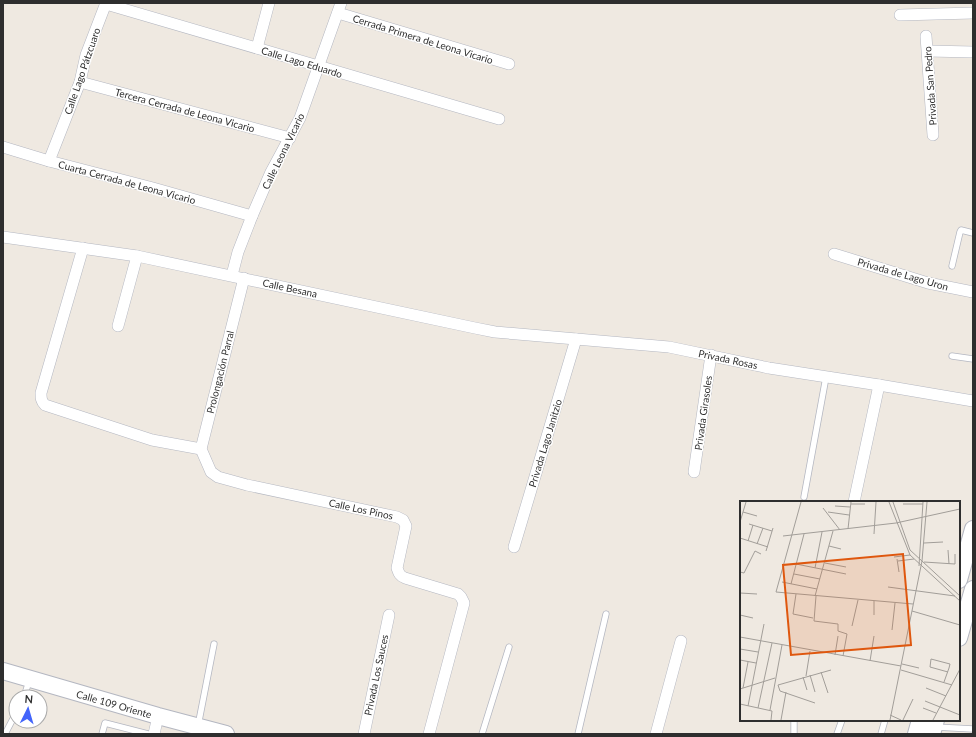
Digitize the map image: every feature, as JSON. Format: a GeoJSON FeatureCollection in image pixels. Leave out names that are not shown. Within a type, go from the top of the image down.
{"type":"FeatureCollection","features":[{"type":"Feature","properties":{"kind":"street","name":"Calle Lago Eduardo"},"geometry":{"type":"LineString","coordinates":[[105,3],[318,67],[499,119]]}},
{"type":"Feature","properties":{"kind":"street","name":"Calle Lago Pátzcuaro"},"geometry":{"type":"LineString","coordinates":[[49,161],[80,82],[86,55],[105,3]]}},
{"type":"Feature","properties":{"kind":"street"},"geometry":{"type":"LineString","coordinates":[[257,48],[269,3]]}},
{"type":"Feature","properties":{"kind":"street","name":"Cerrada Primera de Leona Vicario"},"geometry":{"type":"LineString","coordinates":[[339,8],[509,64]]}},
{"type":"Feature","properties":{"kind":"street","name":"Calle Leona Vicario"},"geometry":{"type":"LineString","coordinates":[[232,275],[238,252],[271,172],[300,118],[339,8]]}},
{"type":"Feature","properties":{"kind":"street"},"geometry":{"type":"LineString","coordinates":[[900,16],[973,13]]}},
{"type":"Feature","properties":{"kind":"street","name":"Privada San Pedro"},"geometry":{"type":"LineString","coordinates":[[926,36],[933,135]]}},
{"type":"Feature","properties":{"kind":"street"},"geometry":{"type":"LineString","coordinates":[[928,51],[973,52]]}},
{"type":"Feature","properties":{"kind":"street","name":"Tercera Cerrada de Leona Vicario"},"geometry":{"type":"LineString","coordinates":[[80,82],[290,138]]}},
{"type":"Feature","properties":{"kind":"street","name":"Cuarta Cerrada de Leona Vicario"},"geometry":{"type":"LineString","coordinates":[[3,148],[252,216]]}},
{"type":"Feature","properties":{"kind":"street","name":"Calle Besana"},"geometry":{"type":"LineString","coordinates":[[3,237],[137,256],[496,332],[576,339]]}},
{"type":"Feature","properties":{"kind":"street"},"geometry":{"type":"LineString","coordinates":[[84,248],[41,393],[42,402],[45,405],[152,440],[201,450]]}},
{"type":"Feature","properties":{"kind":"street","name":"Privada de Lago Uron"},"geometry":{"type":"LineString","coordinates":[[834,254],[928,283],[973,292]]}},
{"type":"Feature","properties":{"kind":"street"},"geometry":{"type":"LineString","coordinates":[[118,326],[137,256]]}},
{"type":"Feature","properties":{"kind":"street","name":"Prolongación Parral"},"geometry":{"type":"LineString","coordinates":[[201,450],[244,278]]}},
{"type":"Feature","properties":{"kind":"street","name":"Privada Rosas"},"geometry":{"type":"LineString","coordinates":[[576,339],[669,347],[770,368],[973,401]]}},
{"type":"Feature","properties":{"kind":"street","name":"Privada Lago Janitzio"},"geometry":{"type":"LineString","coordinates":[[514,547],[576,339]]}},
{"type":"Feature","properties":{"kind":"street","name":"Privada Girasoles"},"geometry":{"type":"LineString","coordinates":[[694,472],[711,355]]}},
{"type":"Feature","properties":{"kind":"street"},"geometry":{"type":"LineString","coordinates":[[854,501],[879,385]]}},
{"type":"Feature","properties":{"kind":"street","name":"Calle Los Pinos"},"geometry":{"type":"LineString","coordinates":[[201,450],[211,472],[218,477],[247,485],[397,516],[403,520],[406,526],[397,568],[398,573],[406,578],[458,594],[464,603],[429,734]]}},
{"type":"Feature","properties":{"kind":"street"},"geometry":{"type":"LineString","coordinates":[[960,576],[973,529]]}},
{"type":"Feature","properties":{"kind":"street"},"geometry":{"type":"LineString","coordinates":[[960,635],[972,598]]}},
{"type":"Feature","properties":{"kind":"street","name":"Privada Los Sauces"},"geometry":{"type":"LineString","coordinates":[[364,734],[389,615]]}},
{"type":"Feature","properties":{"kind":"street"},"geometry":{"type":"LineString","coordinates":[[656,734],[681,641]]}},
{"type":"Feature","properties":{"kind":"street","name":"Calle 109 Oriente"},"geometry":{"type":"LineString","coordinates":[[3,671],[226,734]]}},
{"type":"Feature","properties":{"kind":"street"},"geometry":{"type":"LineString","coordinates":[[154,734],[158,716]]}},
{"type":"Feature","properties":{"kind":"street"},"geometry":{"type":"LineString","coordinates":[[916,734],[931,725]]}},
{"type":"Feature","properties":{"kind":"lane"},"geometry":{"type":"LineString","coordinates":[[952,266],[960,232],[962,230],[973,233]]}},
{"type":"Feature","properties":{"kind":"lane"},"geometry":{"type":"LineString","coordinates":[[952,356],[973,359]]}},
{"type":"Feature","properties":{"kind":"lane"},"geometry":{"type":"LineString","coordinates":[[804,496],[826,377]]}},
{"type":"Feature","properties":{"kind":"lane"},"geometry":{"type":"LineString","coordinates":[[578,734],[606,614]]}},
{"type":"Feature","properties":{"kind":"lane"},"geometry":{"type":"LineString","coordinates":[[197,727],[214,644]]}},
{"type":"Feature","properties":{"kind":"lane"},"geometry":{"type":"LineString","coordinates":[[482,734],[509,647]]}},
{"type":"Feature","properties":{"kind":"lane"},"geometry":{"type":"LineString","coordinates":[[27,689],[30,679]]}},
{"type":"Feature","properties":{"kind":"lane"},"geometry":{"type":"LineString","coordinates":[[794,721],[794,734]]}},
{"type":"Feature","properties":{"kind":"lane"},"geometry":{"type":"LineString","coordinates":[[837,734],[842,721]]}},
{"type":"Feature","properties":{"kind":"lane"},"geometry":{"type":"LineString","coordinates":[[881,734],[885,721]]}},
{"type":"Feature","properties":{"kind":"lane"},"geometry":{"type":"LineString","coordinates":[[102,734],[105,724],[148,734]]}},
{"type":"Feature","properties":{"kind":"lane"},"geometry":{"type":"LineString","coordinates":[[931,725],[973,729]]}}]}
